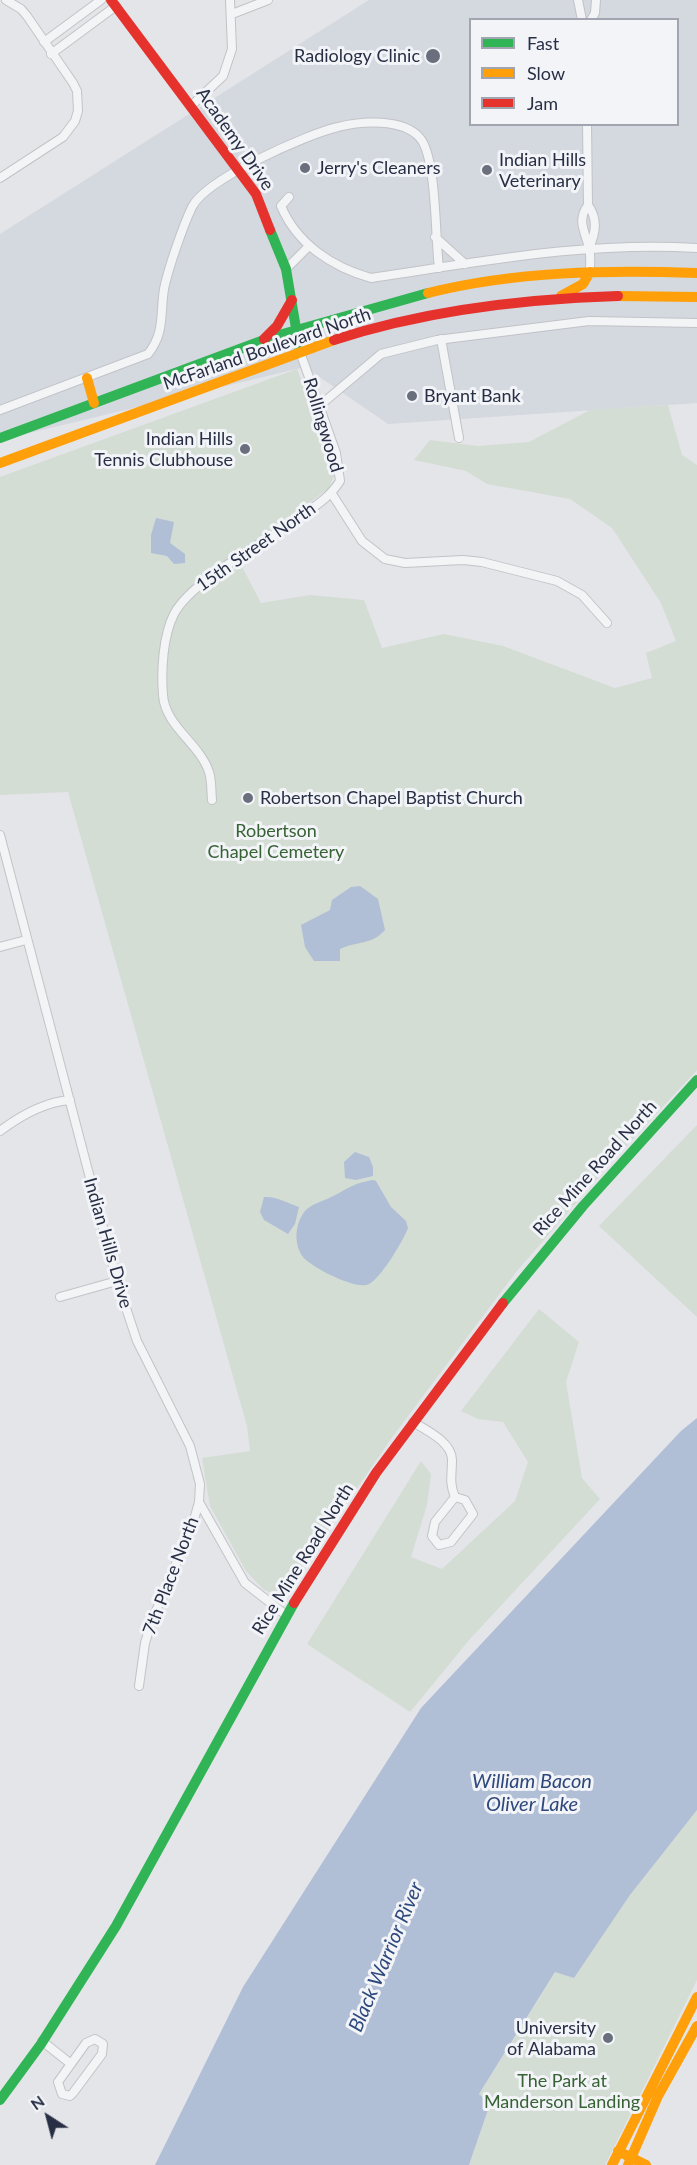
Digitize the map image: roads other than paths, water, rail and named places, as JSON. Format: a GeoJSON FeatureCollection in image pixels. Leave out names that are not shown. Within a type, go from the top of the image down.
{"type":"FeatureCollection","features":[{"type":"Feature","properties":{"kind":"main road","name":"Academy Drive"},"geometry":{"type":"LineString","coordinates":[[113,3],[256,194],[286,269],[300,352]]}},
{"type":"Feature","properties":{"kind":"main road","name":"McFarland Boulevard North"},"geometry":{"type":"LineString","coordinates":[[0,438],[297,328],[441,290],[520,278],[590,272],[697,273]]}},
{"type":"Feature","properties":{"kind":"main road"},"geometry":{"type":"LineString","coordinates":[[557,298],[583,284],[590,272]]}},
{"type":"Feature","properties":{"kind":"main road","name":"McFarland Boulevard North"},"geometry":{"type":"LineString","coordinates":[[0,463],[300,352],[356,333],[413,319],[484,306],[557,298],[617,295],[697,297]]}},
{"type":"Feature","properties":{"kind":"main road"},"geometry":{"type":"LineString","coordinates":[[260,342],[277,326],[292,300]]}},
{"type":"Feature","properties":{"kind":"main road"},"geometry":{"type":"LineString","coordinates":[[87,378],[94,403]]}},
{"type":"Feature","properties":{"kind":"main road","name":"Rice Mine Road North"},"geometry":{"type":"LineString","coordinates":[[0,2100],[42,2041],[129,1901],[286,1615],[362,1496],[484,1326],[564,1226],[697,1080]]}},
{"type":"Feature","properties":{"kind":"main road"},"geometry":{"type":"LineString","coordinates":[[612,2165],[697,1997]]}},
{"type":"Feature","properties":{"kind":"main road"},"geometry":{"type":"LineString","coordinates":[[630,2162],[658,2096],[697,2026]]}},
{"type":"Feature","properties":{"kind":"main road"},"geometry":{"type":"LineString","coordinates":[[618,2151],[630,2162],[646,2165]]}},
{"type":"Feature","properties":{"kind":"street"},"geometry":{"type":"LineString","coordinates":[[0,178],[63,137],[75,121],[78,111],[77,92],[63,66],[51,54],[21,9],[6,0]]}},
{"type":"Feature","properties":{"kind":"street"},"geometry":{"type":"LineString","coordinates":[[44,42],[101,0]]}},
{"type":"Feature","properties":{"kind":"street"},"geometry":{"type":"LineString","coordinates":[[191,106],[223,76],[232,49],[230,0]]}},
{"type":"Feature","properties":{"kind":"street"},"geometry":{"type":"LineString","coordinates":[[232,14],[268,0]]}},
{"type":"Feature","properties":{"kind":"street"},"geometry":{"type":"LineString","coordinates":[[578,0],[582,18]]}},
{"type":"Feature","properties":{"kind":"street"},"geometry":{"type":"LineString","coordinates":[[592,18],[596,13],[596,0]]}},
{"type":"Feature","properties":{"kind":"street"},"geometry":{"type":"LineString","coordinates":[[51,54],[113,3]]}},
{"type":"Feature","properties":{"kind":"street"},"geometry":{"type":"LineString","coordinates":[[0,410],[139,359],[156,343],[162,332],[164,288],[192,206],[205,191],[239,169],[336,127],[375,123],[404,126],[420,138],[430,156],[439,268]]}},
{"type":"Feature","properties":{"kind":"street"},"geometry":{"type":"LineString","coordinates":[[587,126],[588,205],[582,214],[583,234],[589,248],[590,272]]}},
{"type":"Feature","properties":{"kind":"street"},"geometry":{"type":"LineString","coordinates":[[289,197],[281,206],[286,218],[308,247],[352,273],[371,278],[589,248],[697,248]]}},
{"type":"Feature","properties":{"kind":"street"},"geometry":{"type":"LineString","coordinates":[[588,205],[594,213],[595,234],[589,248]]}},
{"type":"Feature","properties":{"kind":"street"},"geometry":{"type":"LineString","coordinates":[[435,237],[465,264]]}},
{"type":"Feature","properties":{"kind":"street"},"geometry":{"type":"LineString","coordinates":[[286,269],[308,247]]}},
{"type":"Feature","properties":{"kind":"street"},"geometry":{"type":"LineString","coordinates":[[318,407],[381,354],[441,339],[589,321],[697,323]]}},
{"type":"Feature","properties":{"kind":"street"},"geometry":{"type":"LineString","coordinates":[[441,339],[459,438]]}},
{"type":"Feature","properties":{"kind":"street","name":"Rollingwood"},"geometry":{"type":"LineString","coordinates":[[300,352],[341,471],[340,481],[332,494],[362,541],[386,559],[405,562],[463,560],[482,562],[557,582],[582,595],[607,623]]}},
{"type":"Feature","properties":{"kind":"street","name":"15th Street North"},"geometry":{"type":"LineString","coordinates":[[212,800],[209,770],[165,706],[164,660],[171,623],[185,598],[206,579],[256,548],[332,494]]}},
{"type":"Feature","properties":{"kind":"street","name":"Indian Hills Drive"},"geometry":{"type":"LineString","coordinates":[[0,835],[117,1281],[137,1341],[190,1446],[199,1474],[199,1502],[245,1583],[286,1615]]}},
{"type":"Feature","properties":{"kind":"street"},"geometry":{"type":"LineString","coordinates":[[0,947],[26,940]]}},
{"type":"Feature","properties":{"kind":"street"},"geometry":{"type":"LineString","coordinates":[[0,1131],[33,1111],[70,1100]]}},
{"type":"Feature","properties":{"kind":"street"},"geometry":{"type":"LineString","coordinates":[[60,1298],[117,1281]]}},
{"type":"Feature","properties":{"kind":"street"},"geometry":{"type":"LineString","coordinates":[[413,1422],[445,1444],[452,1457],[450,1484],[455,1497]]}},
{"type":"Feature","properties":{"kind":"street"},"geometry":{"type":"LineString","coordinates":[[455,1497],[465,1500],[473,1514],[451,1542],[439,1545],[432,1536],[435,1522],[455,1497]]}},
{"type":"Feature","properties":{"kind":"street","name":"7th Place North"},"geometry":{"type":"LineString","coordinates":[[139,1686],[143,1652],[151,1623],[199,1502]]}},
{"type":"Feature","properties":{"kind":"street"},"geometry":{"type":"LineString","coordinates":[[90,2040],[99,2040],[103,2044],[102,2054],[74,2093],[66,2096],[59,2091],[58,2082],[71,2064],[90,2040]]}},
{"type":"Feature","properties":{"kind":"street"},"geometry":{"type":"LineString","coordinates":[[42,2041],[71,2064]]}},
{"type":"Feature","properties":{"kind":"water"},"geometry":{"type":"Polygon","coordinates":[[[156,518],[174,522],[170,543],[185,554],[185,563],[174,564],[167,556],[151,553],[151,535],[156,518]]]}},
{"type":"Feature","properties":{"kind":"water"},"geometry":{"type":"Polygon","coordinates":[[[360,886],[378,899],[385,930],[375,938],[340,949],[340,961],[314,961],[305,947],[301,925],[330,910],[332,900],[351,887],[360,886]]]}},
{"type":"Feature","properties":{"kind":"water"},"geometry":{"type":"Polygon","coordinates":[[[355,1152],[369,1157],[373,1167],[373,1176],[356,1180],[345,1178],[344,1162],[355,1152]]]}},
{"type":"Feature","properties":{"kind":"water"},"geometry":{"type":"Polygon","coordinates":[[[376,1181],[391,1207],[406,1221],[408,1228],[397,1250],[379,1275],[369,1284],[355,1284],[324,1272],[303,1257],[297,1239],[299,1220],[311,1206],[353,1186],[376,1181]]]}},
{"type":"Feature","properties":{"kind":"water"},"geometry":{"type":"Polygon","coordinates":[[[264,1197],[299,1207],[295,1224],[288,1234],[264,1220],[260,1212],[264,1197]]]}},
{"type":"Feature","properties":{"kind":"water","name":"William Bacon Oliver Lake"},"geometry":{"type":"Polygon","coordinates":[[[697,1418],[697,1810],[630,1895],[574,1978],[555,1972],[479,2094],[490,2104],[469,2165],[155,2165],[243,1987],[421,1708],[681,1431],[697,1418]]]}},
{"type":"Feature","properties":{"kind":"place","name":"Radiology Clinic"},"geometry":{"type":"Point","coordinates":[433,56]}},
{"type":"Feature","properties":{"kind":"place","name":"Jerry's Cleaners"},"geometry":{"type":"Point","coordinates":[305,168]}},
{"type":"Feature","properties":{"kind":"place","name":"Indian Hills Veterinary"},"geometry":{"type":"Point","coordinates":[487,170]}},
{"type":"Feature","properties":{"kind":"place","name":"Bryant Bank"},"geometry":{"type":"Point","coordinates":[412,396]}},
{"type":"Feature","properties":{"kind":"place","name":"Indian Hills Tennis Clubhouse"},"geometry":{"type":"Point","coordinates":[245,449]}},
{"type":"Feature","properties":{"kind":"place","name":"Robertson Chapel Baptist Church"},"geometry":{"type":"Point","coordinates":[248,798]}},
{"type":"Feature","properties":{"kind":"place","name":"University of Alabama"},"geometry":{"type":"Point","coordinates":[608,2038]}},
{"type":"Feature","properties":{"kind":"park label","name":"Robertson Chapel Cemetery"},"geometry":{"type":"Point","coordinates":[276,841]}},
{"type":"Feature","properties":{"kind":"park label","name":"The Park at Manderson Landing"},"geometry":{"type":"Point","coordinates":[562,2091]}},
{"type":"Feature","properties":{"kind":"water label","name":"Black Warrior River"},"geometry":{"type":"Point","coordinates":[386,1957]}}]}
